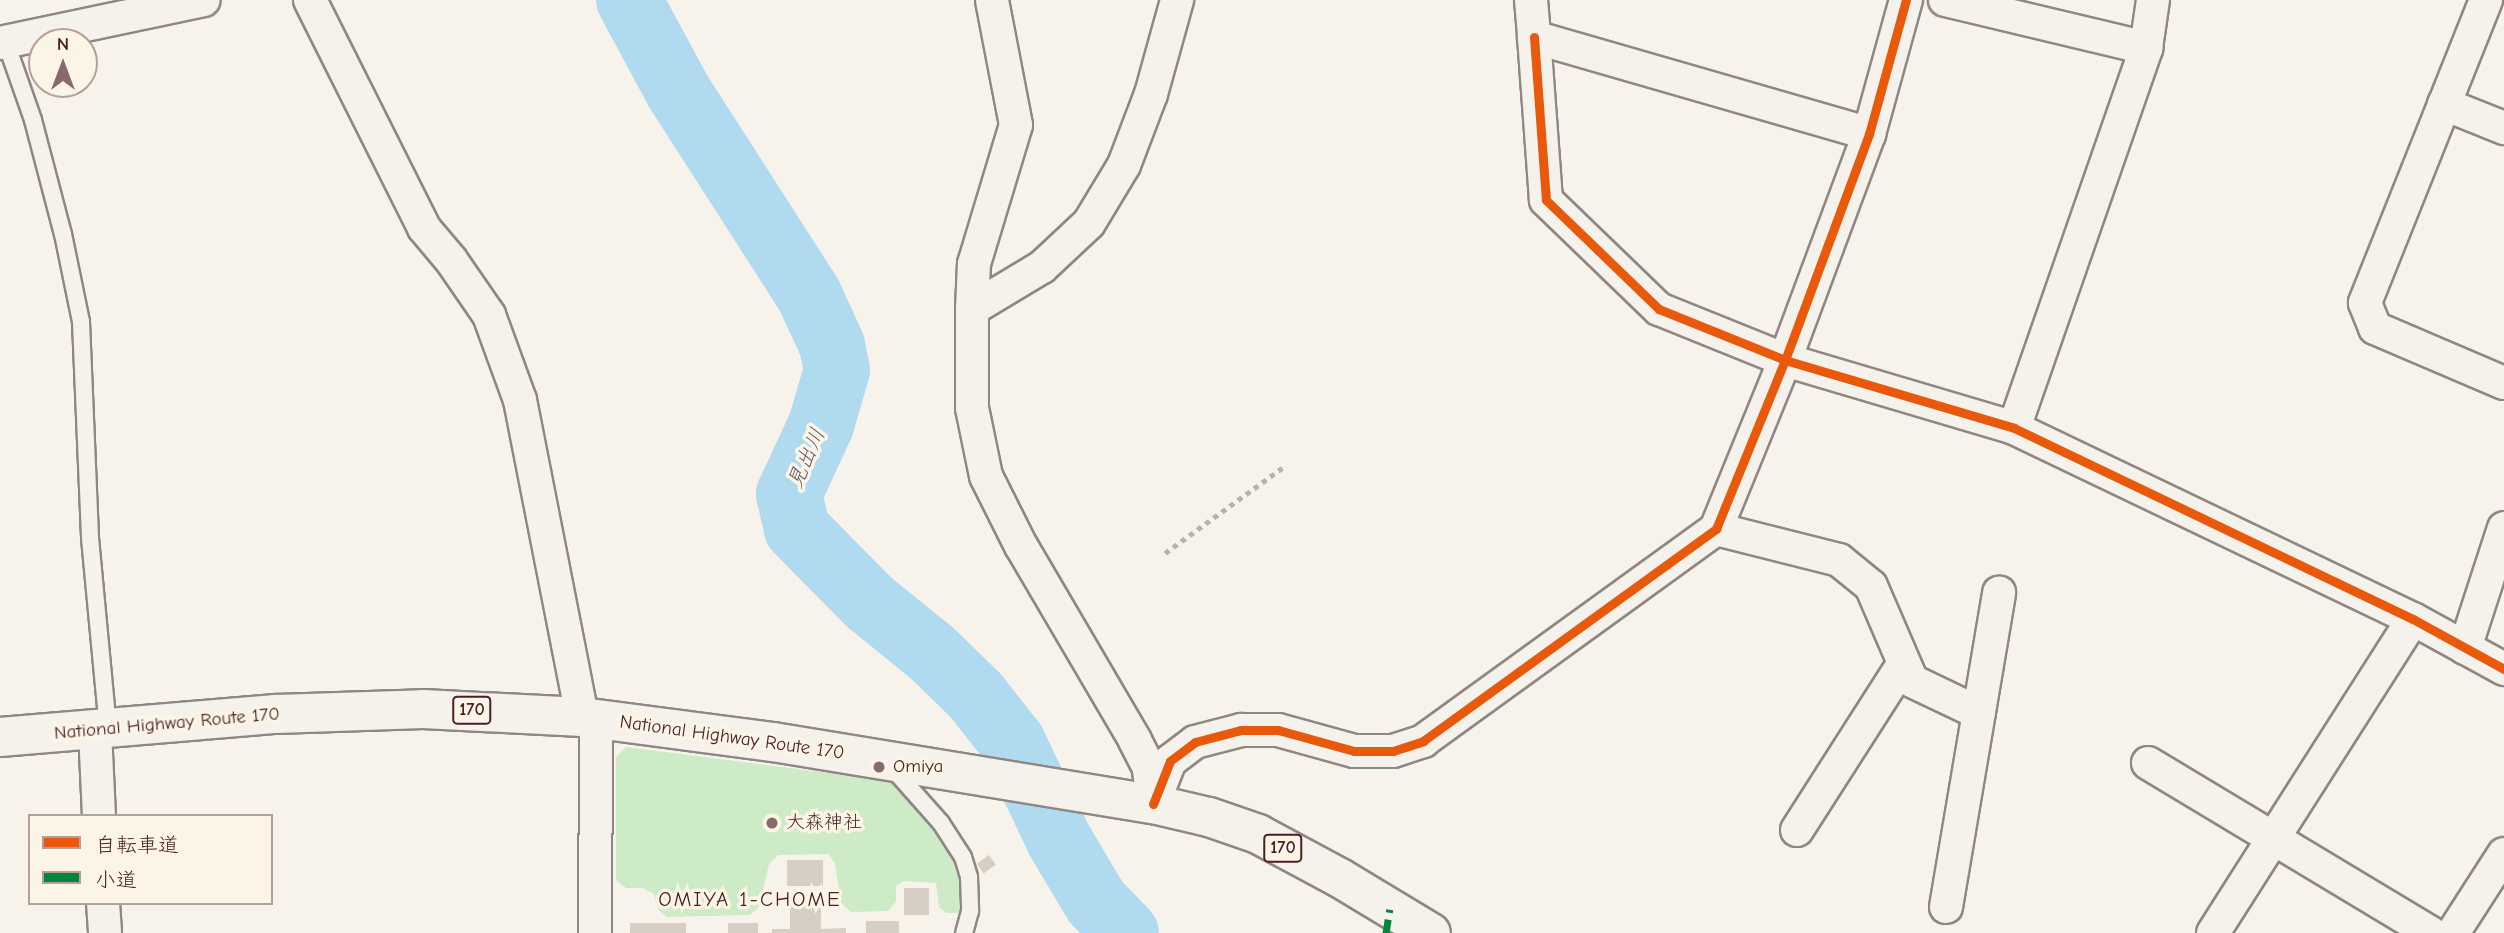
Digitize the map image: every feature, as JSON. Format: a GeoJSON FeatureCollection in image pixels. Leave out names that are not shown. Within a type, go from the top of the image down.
{"type":"FeatureCollection","features":[{"type":"Feature","properties":{"kind":"highway","name":"National Highway Route 170"},"geometry":{"type":"LineString","coordinates":[[0,737],[344,711],[423,709],[589,718],[882,759],[1137,802],[1209,817],[1258,834],[1340,878],[1431,933]]}},
{"type":"Feature","properties":{"kind":"street"},"geometry":{"type":"LineString","coordinates":[[2,42],[204,0]]}},
{"type":"Feature","properties":{"kind":"street"},"geometry":{"type":"LineString","coordinates":[[310,0],[424,228],[451,260],[489,316],[520,400],[589,718],[595,933]]}},
{"type":"Feature","properties":{"kind":"street"},"geometry":{"type":"LineString","coordinates":[[992,0],[1016,124],[974,264],[972,408],[986,476],[1021,546],[1149,768],[1137,802]]}},
{"type":"Feature","properties":{"kind":"street"},"geometry":{"type":"LineString","coordinates":[[972,309],[1042,267],[1089,223],[1124,165],[1151,94],[1177,0]]}},
{"type":"Feature","properties":{"kind":"street"},"geometry":{"type":"LineString","coordinates":[[1531,0],[1546,200],[1659,309],[1785,360],[2014,428],[2413,619],[2504,670]]}},
{"type":"Feature","properties":{"kind":"street"},"geometry":{"type":"LineString","coordinates":[[1137,802],[1170,761],[1195,741],[1241,730],[1278,730],[1354,751],[1393,751],[1423,741],[1716,528],[1785,360],[1869,134],[1906,0]]}},
{"type":"Feature","properties":{"kind":"street"},"geometry":{"type":"LineString","coordinates":[[1945,0],[2146,48]]}},
{"type":"Feature","properties":{"kind":"street"},"geometry":{"type":"LineString","coordinates":[[2014,428],[2146,48],[2153,0]]}},
{"type":"Feature","properties":{"kind":"street"},"geometry":{"type":"LineString","coordinates":[[2486,0],[2365,303],[2375,328],[2504,383]]}},
{"type":"Feature","properties":{"kind":"street"},"geometry":{"type":"LineString","coordinates":[[1534,37],[1869,134]]}},
{"type":"Feature","properties":{"kind":"street"},"geometry":{"type":"LineString","coordinates":[[2444,104],[2504,128]]}},
{"type":"Feature","properties":{"kind":"street"},"geometry":{"type":"LineString","coordinates":[[1716,528],[1839,560],[1871,586],[1912,681],[1979,713]]}},
{"type":"Feature","properties":{"kind":"street"},"geometry":{"type":"LineString","coordinates":[[2465,648],[2504,528]]}},
{"type":"Feature","properties":{"kind":"street"},"geometry":{"type":"LineString","coordinates":[[1945,907],[2000,592]]}},
{"type":"Feature","properties":{"kind":"street"},"geometry":{"type":"LineString","coordinates":[[2213,933],[2413,619]]}},
{"type":"Feature","properties":{"kind":"street"},"geometry":{"type":"LineString","coordinates":[[1797,830],[1903,664]]}},
{"type":"Feature","properties":{"kind":"street"},"geometry":{"type":"LineString","coordinates":[[99,814],[101,731]]}},
{"type":"Feature","properties":{"kind":"street"},"geometry":{"type":"LineString","coordinates":[[2148,763],[2431,933]]}},
{"type":"Feature","properties":{"kind":"street"},"geometry":{"type":"LineString","coordinates":[[2453,933],[2504,854]]}},
{"type":"Feature","properties":{"kind":"street"},"geometry":{"type":"LineString","coordinates":[[103,905],[105,933]]}},
{"type":"Feature","properties":{"kind":"lane"},"geometry":{"type":"LineString","coordinates":[[2,42],[33,120],[63,234],[81,322],[101,731]]}},
{"type":"Feature","properties":{"kind":"lane"},"geometry":{"type":"LineString","coordinates":[[882,759],[912,787],[942,823],[963,857],[969,877],[970,911],[964,933]]}},
{"type":"Feature","properties":{"kind":"path"},"geometry":{"type":"LineString","coordinates":[[1165,553],[1282,468]]}},
{"type":"Feature","properties":{"kind":"green space","name":"大森神社"},"geometry":{"type":"Polygon","coordinates":[[[626,747],[892,781],[906,791],[952,855],[961,883],[962,908],[957,913],[946,913],[939,907],[936,883],[904,881],[896,886],[896,902],[888,911],[851,912],[841,903],[835,863],[828,854],[778,855],[769,864],[759,907],[750,915],[666,917],[658,909],[654,894],[643,888],[626,888],[616,880],[616,757],[626,747]]]}},
{"type":"Feature","properties":{"kind":"building"},"geometry":{"type":"Polygon","coordinates":[[[989,855],[996,865],[984,873],[977,864],[989,855]]]}},
{"type":"Feature","properties":{"kind":"building"},"geometry":{"type":"Polygon","coordinates":[[[787,860],[823,860],[823,886],[787,886],[787,860]]]}},
{"type":"Feature","properties":{"kind":"building"},"geometry":{"type":"Polygon","coordinates":[[[904,888],[929,888],[929,915],[904,915],[904,888]]]}},
{"type":"Feature","properties":{"kind":"building"},"geometry":{"type":"Polygon","coordinates":[[[821,901],[821,929],[846,928],[846,933],[772,933],[772,929],[790,929],[790,902],[821,901]]]}},
{"type":"Feature","properties":{"kind":"building"},"geometry":{"type":"Polygon","coordinates":[[[866,921],[899,921],[899,933],[866,933],[866,921]]]}},
{"type":"Feature","properties":{"kind":"building"},"geometry":{"type":"Polygon","coordinates":[[[630,923],[686,923],[686,933],[630,933],[630,923]]]}},
{"type":"Feature","properties":{"kind":"building"},"geometry":{"type":"Polygon","coordinates":[[[728,923],[758,923],[758,933],[728,933],[728,923]]]}},
{"type":"Feature","properties":{"kind":"waterway","name":"見出川"},"geometry":{"type":"LineString","coordinates":[[629,0],[678,91],[809,295],[832,345],[837,370],[821,425],[789,494],[797,529],[869,602],[933,654],[976,696],[1013,743],[1059,840],[1096,902],[1126,933]]}},
{"type":"Feature","properties":{"kind":"marked path"},"geometry":{"type":"LineString","coordinates":[[1386,933],[1390,909]]}},
{"type":"Feature","properties":{"kind":"cycle path"},"geometry":{"type":"LineString","coordinates":[[1153,804],[1170,761],[1195,742],[1241,730],[1278,730],[1354,751],[1393,751],[1423,741],[1716,529],[1785,360],[1869,134],[1906,0]]}},
{"type":"Feature","properties":{"kind":"cycle path"},"geometry":{"type":"LineString","coordinates":[[1534,37],[1546,200],[1659,309],[1785,360],[2014,428],[2413,619],[2504,669]]}},
{"type":"Feature","properties":{"kind":"place","name":"Omiya"},"geometry":{"type":"Point","coordinates":[879,767]}},
{"type":"Feature","properties":{"kind":"place","name":"大森神社"},"geometry":{"type":"Point","coordinates":[772,823]}},
{"type":"Feature","properties":{"kind":"district","name":"OMIYA 1-CHOME"},"geometry":{"type":"Point","coordinates":[750,899]}}]}
